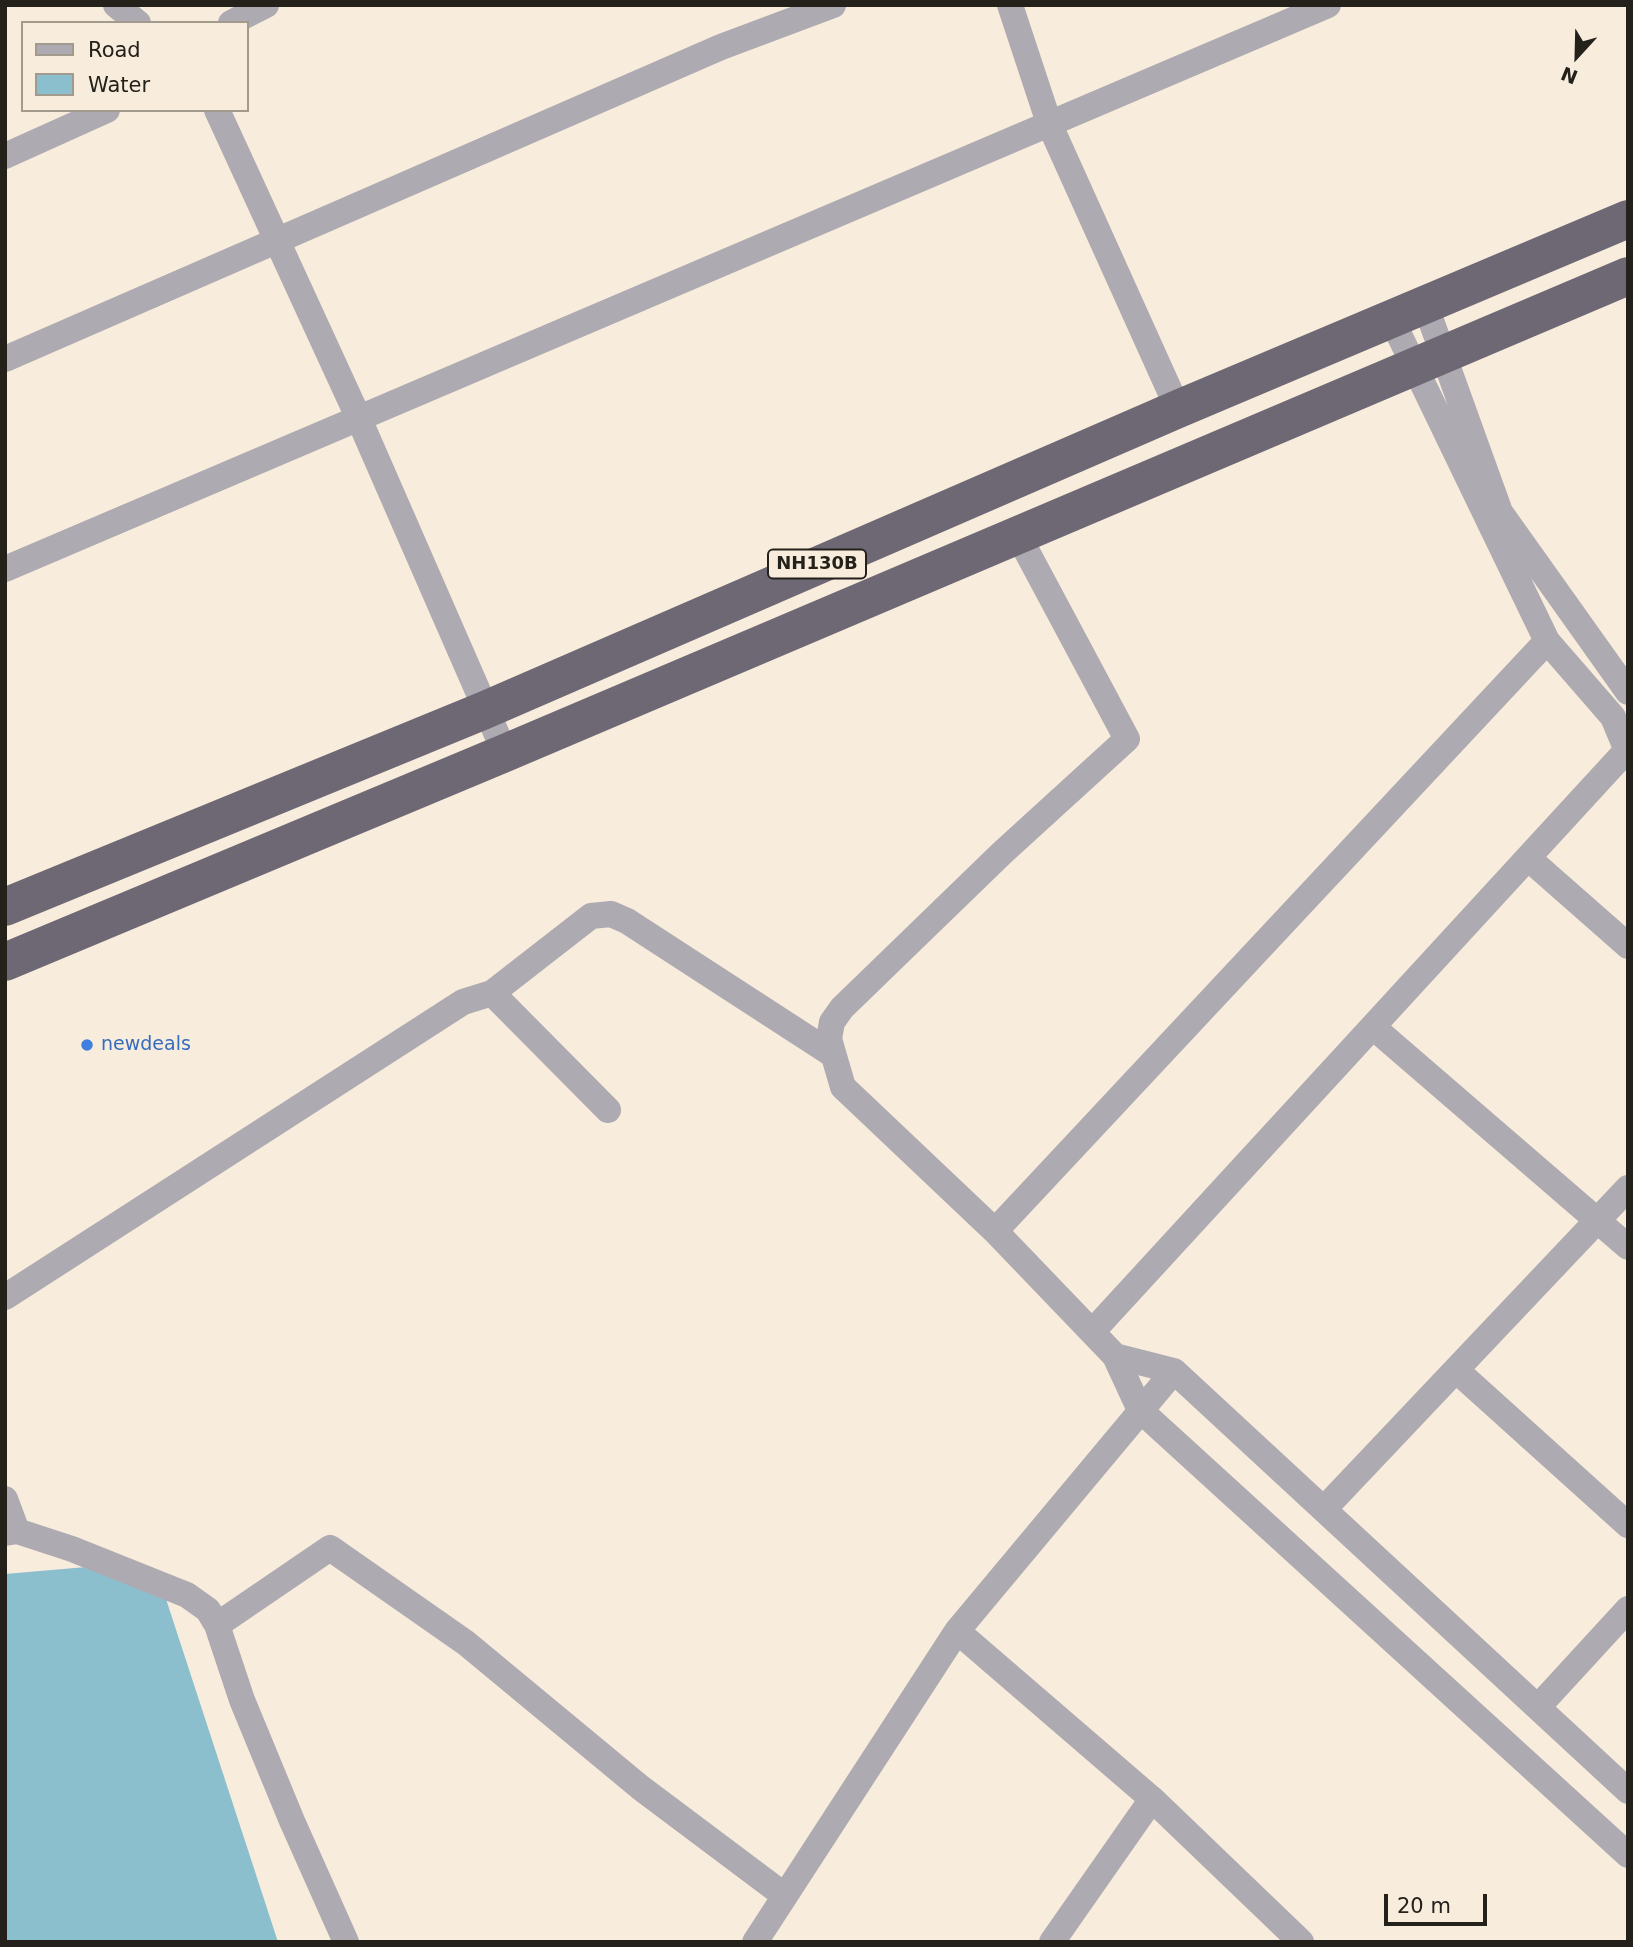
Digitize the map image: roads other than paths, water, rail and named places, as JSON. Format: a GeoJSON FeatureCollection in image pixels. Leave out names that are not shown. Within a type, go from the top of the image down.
{"type":"FeatureCollection","features":[{"type":"Feature","properties":{"kind":"highway","name":"NH130B"},"geometry":{"type":"LineString","coordinates":[[5,908],[485,710],[1178,409],[1628,219]]}},
{"type":"Feature","properties":{"kind":"highway","name":"NH130B"},"geometry":{"type":"LineString","coordinates":[[5,962],[505,753],[1628,276]]}},
{"type":"Feature","properties":{"kind":"street"},"geometry":{"type":"LineString","coordinates":[[116,5],[136,21]]}},
{"type":"Feature","properties":{"kind":"street"},"geometry":{"type":"LineString","coordinates":[[232,15],[266,5]]}},
{"type":"Feature","properties":{"kind":"street"},"geometry":{"type":"LineString","coordinates":[[5,359],[709,52],[833,5]]}},
{"type":"Feature","properties":{"kind":"street"},"geometry":{"type":"LineString","coordinates":[[1010,5],[1049,123],[1178,409]]}},
{"type":"Feature","properties":{"kind":"street"},"geometry":{"type":"LineString","coordinates":[[5,569],[1328,5]]}},
{"type":"Feature","properties":{"kind":"street"},"geometry":{"type":"LineString","coordinates":[[5,156],[103,112]]}},
{"type":"Feature","properties":{"kind":"street"},"geometry":{"type":"LineString","coordinates":[[219,112],[359,419],[505,753]]}},
{"type":"Feature","properties":{"kind":"street"},"geometry":{"type":"LineString","coordinates":[[1092,1332],[1627,752],[1614,717],[1547,641],[1408,311]]}},
{"type":"Feature","properties":{"kind":"street"},"geometry":{"type":"LineString","coordinates":[[1408,311],[1427,360],[1500,512],[1628,692]]}},
{"type":"Feature","properties":{"kind":"street"},"geometry":{"type":"LineString","coordinates":[[1018,535],[1128,739],[1002,853],[842,1008],[832,1022],[829,1039],[844,1087],[995,1231],[1115,1356],[1140,1410],[1628,1855]]}},
{"type":"Feature","properties":{"kind":"street"},"geometry":{"type":"LineString","coordinates":[[995,1231],[1547,641]]}},
{"type":"Feature","properties":{"kind":"street"},"geometry":{"type":"LineString","coordinates":[[1528,858],[1628,946]]}},
{"type":"Feature","properties":{"kind":"street"},"geometry":{"type":"LineString","coordinates":[[5,1297],[463,1002],[492,993],[591,916],[611,914],[627,921],[832,1054]]}},
{"type":"Feature","properties":{"kind":"street"},"geometry":{"type":"LineString","coordinates":[[492,993],[608,1110]]}},
{"type":"Feature","properties":{"kind":"street"},"geometry":{"type":"LineString","coordinates":[[1373,1027],[1628,1247]]}},
{"type":"Feature","properties":{"kind":"street"},"geometry":{"type":"LineString","coordinates":[[1324,1508],[1628,1188]]}},
{"type":"Feature","properties":{"kind":"street"},"geometry":{"type":"LineString","coordinates":[[1115,1356],[1174,1371],[1628,1791]]}},
{"type":"Feature","properties":{"kind":"street"},"geometry":{"type":"LineString","coordinates":[[1456,1370],[1628,1525]]}},
{"type":"Feature","properties":{"kind":"street"},"geometry":{"type":"LineString","coordinates":[[755,1942],[957,1631],[1174,1371]]}},
{"type":"Feature","properties":{"kind":"street"},"geometry":{"type":"LineString","coordinates":[[5,1499],[11,1532],[187,1595],[208,1610],[217,1625],[247,1712],[346,1942]]}},
{"type":"Feature","properties":{"kind":"street"},"geometry":{"type":"LineString","coordinates":[[217,1625],[330,1548],[466,1643],[641,1788],[785,1896]]}},
{"type":"Feature","properties":{"kind":"street"},"geometry":{"type":"LineString","coordinates":[[1538,1707],[1628,1609]]}},
{"type":"Feature","properties":{"kind":"street"},"geometry":{"type":"LineString","coordinates":[[957,1631],[1152,1799],[1301,1942]]}},
{"type":"Feature","properties":{"kind":"street"},"geometry":{"type":"LineString","coordinates":[[1052,1942],[1152,1799]]}},
{"type":"Feature","properties":{"kind":"water"},"geometry":{"type":"Polygon","coordinates":[[[98,1566],[166,1599],[278,1942],[5,1942],[5,1574],[98,1566]]]}},
{"type":"Feature","properties":{"kind":"place","name":"newdeals"},"geometry":{"type":"Point","coordinates":[87,1045]}}]}
